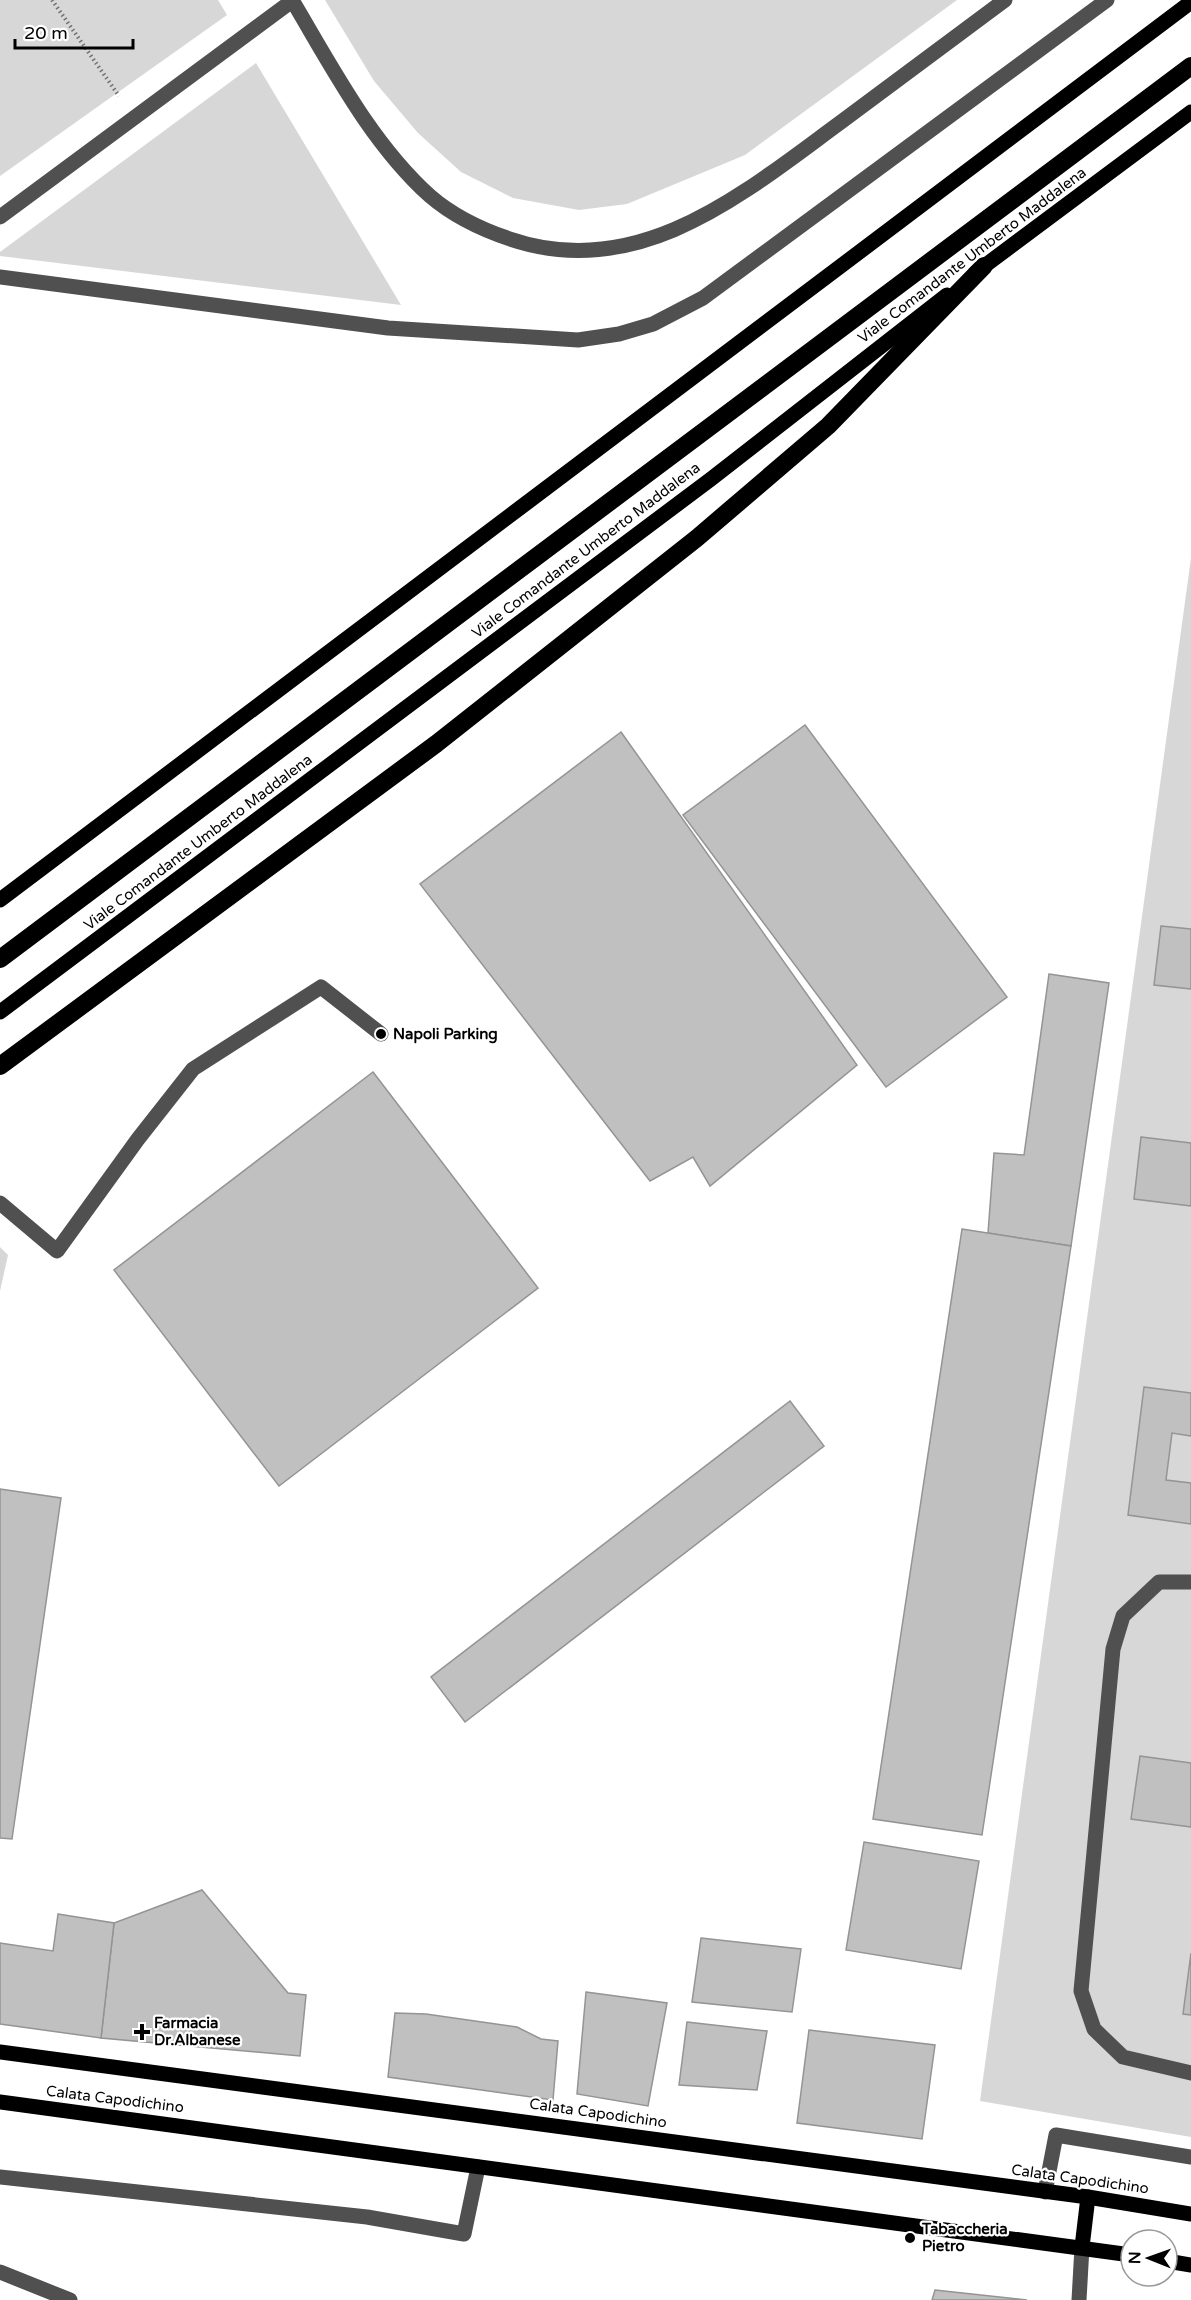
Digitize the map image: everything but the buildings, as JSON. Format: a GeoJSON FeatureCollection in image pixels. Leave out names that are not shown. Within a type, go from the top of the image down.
{"type":"FeatureCollection","features":[{"type":"Feature","properties":{"kind":"highway"},"geometry":{"type":"LineString","coordinates":[[0,959],[1191,66]]}},
{"type":"Feature","properties":{"kind":"highway"},"geometry":{"type":"LineString","coordinates":[[0,1066],[436,744],[698,538],[828,426],[984,266]]}},
{"type":"Feature","properties":{"kind":"main road"},"geometry":{"type":"LineString","coordinates":[[0,900],[1191,2]]}},
{"type":"Feature","properties":{"kind":"main road","name":"Viale Comandante Umberto Maddalena"},"geometry":{"type":"LineString","coordinates":[[0,1012],[711,479],[984,266],[1191,112]]}},
{"type":"Feature","properties":{"kind":"main road","name":"Calata Capodichino"},"geometry":{"type":"LineString","coordinates":[[0,2052],[1045,2192],[1191,2214]]}},
{"type":"Feature","properties":{"kind":"main road","name":"Calata Capodichino"},"geometry":{"type":"LineString","coordinates":[[0,2102],[1119,2253]]}},
{"type":"Feature","properties":{"kind":"main road"},"geometry":{"type":"LineString","coordinates":[[1082,2247],[1088,2198]]}},
{"type":"Feature","properties":{"kind":"street"},"geometry":{"type":"LineString","coordinates":[[0,217],[292,1],[370,125],[388,150],[431,197],[485,231],[532,246],[570,249],[618,248],[673,232],[740,196],[1005,0]]}},
{"type":"Feature","properties":{"kind":"street"},"geometry":{"type":"LineString","coordinates":[[0,277],[388,328],[578,340],[618,334],[653,324],[703,298],[1107,0]]}},
{"type":"Feature","properties":{"kind":"street"},"geometry":{"type":"LineString","coordinates":[[0,1203],[57,1251],[138,1139],[193,1069],[321,987],[381,1034]]}},
{"type":"Feature","properties":{"kind":"street"},"geometry":{"type":"LineString","coordinates":[[1191,1582],[1159,1582],[1123,1616],[1113,1649],[1081,1991],[1094,2029],[1123,2057],[1191,2073]]}},
{"type":"Feature","properties":{"kind":"street"},"geometry":{"type":"LineString","coordinates":[[1045,2192],[1056,2135],[1191,2157]]}},
{"type":"Feature","properties":{"kind":"street"},"geometry":{"type":"LineString","coordinates":[[0,2177],[367,2217],[464,2234],[478,2167]]}},
{"type":"Feature","properties":{"kind":"street"},"geometry":{"type":"LineString","coordinates":[[1079,2300],[1082,2247]]}},
{"type":"Feature","properties":{"kind":"street"},"geometry":{"type":"LineString","coordinates":[[0,2272],[70,2300]]}},
{"type":"Feature","properties":{"kind":"path"},"geometry":{"type":"LineString","coordinates":[[52,0],[135,118]]}},
{"type":"Feature","properties":{"kind":"shaded area"},"geometry":{"type":"Polygon","coordinates":[[[0,0],[218,0],[227,15],[0,176],[0,0]]]}},
{"type":"Feature","properties":{"kind":"shaded area"},"geometry":{"type":"Polygon","coordinates":[[[325,0],[957,0],[745,155],[627,204],[579,210],[513,198],[461,172],[418,133],[374,81],[325,0]]]}},
{"type":"Feature","properties":{"kind":"shaded area"},"geometry":{"type":"Polygon","coordinates":[[[256,63],[401,305],[0,256],[0,252],[256,63]]]}},
{"type":"Feature","properties":{"kind":"shaded area"},"geometry":{"type":"Polygon","coordinates":[[[1191,558],[1191,2137],[980,2101],[1191,558]]]}},
{"type":"Feature","properties":{"kind":"shaded area"},"geometry":{"type":"Polygon","coordinates":[[[0,1247],[8,1255],[0,1291],[0,1247]]]}},
{"type":"Feature","properties":{"kind":"place","name":"Napoli Parking"},"geometry":{"type":"Point","coordinates":[381,1034]}},
{"type":"Feature","properties":{"kind":"place","name":"Farmacia Dr.Albanese"},"geometry":{"type":"Point","coordinates":[142,2032]}},
{"type":"Feature","properties":{"kind":"place","name":"Tabaccheria Pietro"},"geometry":{"type":"Point","coordinates":[910,2238]}}]}
